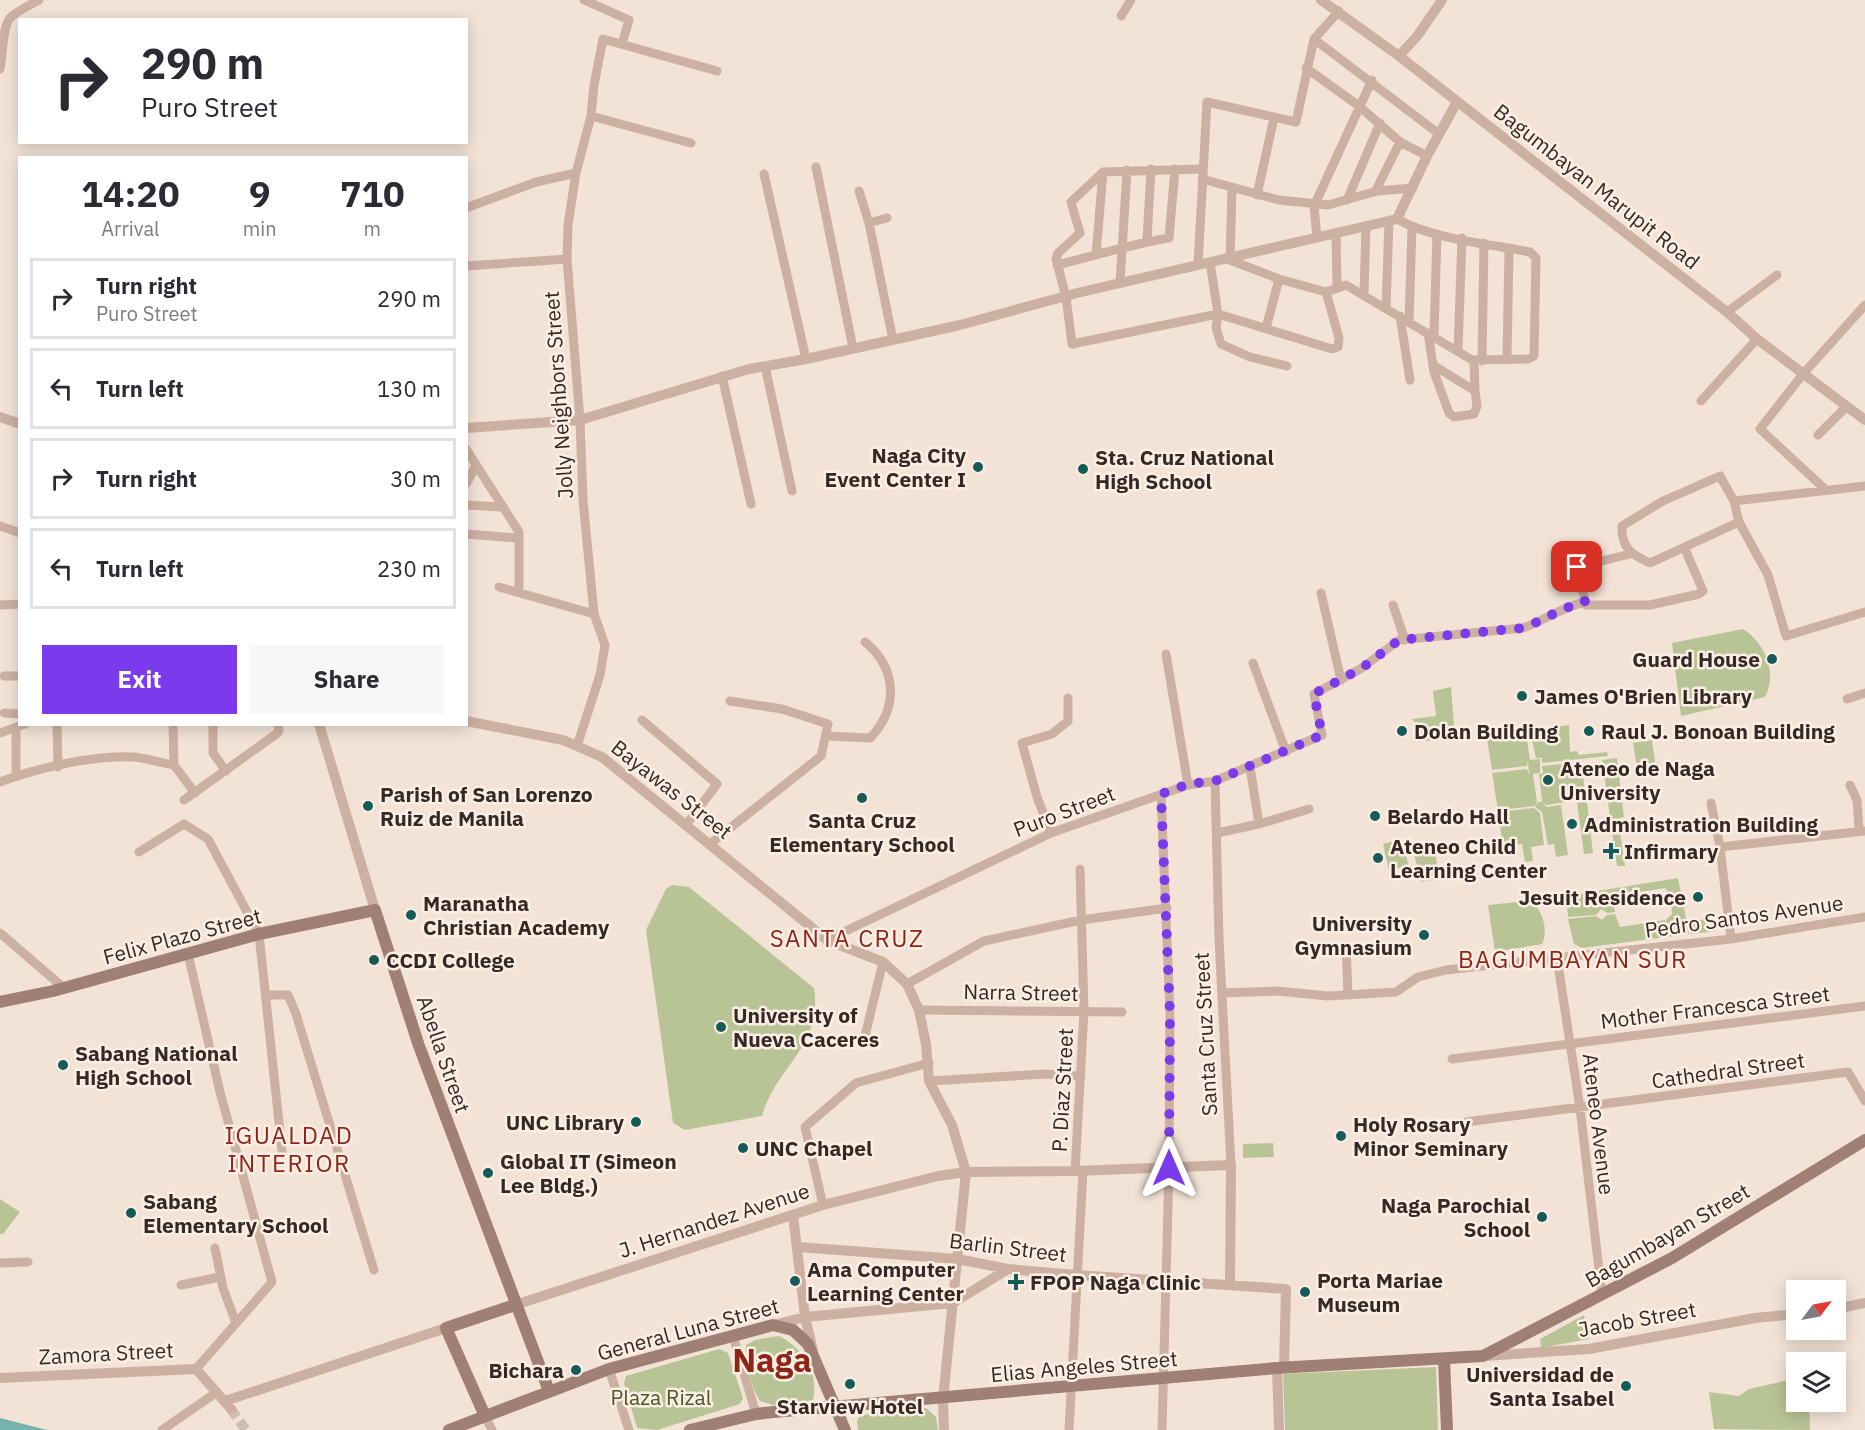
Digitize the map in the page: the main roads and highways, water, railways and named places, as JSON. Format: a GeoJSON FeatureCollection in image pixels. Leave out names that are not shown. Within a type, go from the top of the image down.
{"type":"FeatureCollection","features":[{"type":"Feature","properties":{"kind":"main road","name":"Felix Plazo Street"},"geometry":{"type":"LineString","coordinates":[[0,1002],[63,988],[259,934],[375,910]]}},
{"type":"Feature","properties":{"kind":"main road","name":"Abella Street"},"geometry":{"type":"LineString","coordinates":[[375,910],[420,1046],[549,1391]]}},
{"type":"Feature","properties":{"kind":"main road","name":"Bagumbayan Street"},"geometry":{"type":"LineString","coordinates":[[1484,1356],[1672,1257],[1865,1140]]}},
{"type":"Feature","properties":{"kind":"main road","name":"J. Hernandez Avenue"},"geometry":{"type":"LineString","coordinates":[[485,1416],[446,1328],[515,1305]]}},
{"type":"Feature","properties":{"kind":"main road","name":"General Luna Street"},"geometry":{"type":"LineString","coordinates":[[449,1430],[609,1369],[773,1325],[799,1334],[814,1354],[836,1408]]}},
{"type":"Feature","properties":{"kind":"main road","name":"Elias Angeles Street"},"geometry":{"type":"LineString","coordinates":[[690,1430],[756,1414],[1281,1367],[1444,1360],[1484,1356]]}},
{"type":"Feature","properties":{"kind":"main road"},"geometry":{"type":"LineString","coordinates":[[1444,1360],[1447,1430]]}},
{"type":"Feature","properties":{"kind":"main road"},"geometry":{"type":"LineString","coordinates":[[836,1408],[845,1430]]}},
{"type":"Feature","properties":{"kind":"water"},"geometry":{"type":"Polygon","coordinates":[[[0,1418],[43,1429],[48,1430],[0,1430],[0,1418]]]}},
{"type":"Feature","properties":{"kind":"tunnel"},"geometry":{"type":"LineString","coordinates":[[231,1409],[246,1430]]}},
{"type":"Feature","properties":{"kind":"place","name":"Naga City Event Center I"},"geometry":{"type":"Point","coordinates":[978,467]}},
{"type":"Feature","properties":{"kind":"place","name":"Sta. Cruz National High School"},"geometry":{"type":"Point","coordinates":[1083,469]}},
{"type":"Feature","properties":{"kind":"place","name":"Guard House"},"geometry":{"type":"Point","coordinates":[1772,659]}},
{"type":"Feature","properties":{"kind":"place","name":"James O'Brien Library"},"geometry":{"type":"Point","coordinates":[1522,696]}},
{"type":"Feature","properties":{"kind":"place","name":"Dolan Building"},"geometry":{"type":"Point","coordinates":[1402,731]}},
{"type":"Feature","properties":{"kind":"place","name":"Raul J. Bonoan Building"},"geometry":{"type":"Point","coordinates":[1589,731]}},
{"type":"Feature","properties":{"kind":"place","name":"Ateneo de Naga University"},"geometry":{"type":"Point","coordinates":[1548,780]}},
{"type":"Feature","properties":{"kind":"place","name":"Santa Cruz Elementary School"},"geometry":{"type":"Point","coordinates":[862,798]}},
{"type":"Feature","properties":{"kind":"place","name":"Parish of San Lorenzo Ruiz de Manila"},"geometry":{"type":"Point","coordinates":[368,806]}},
{"type":"Feature","properties":{"kind":"place","name":"Belardo Hall"},"geometry":{"type":"Point","coordinates":[1375,816]}},
{"type":"Feature","properties":{"kind":"place","name":"Administration Building"},"geometry":{"type":"Point","coordinates":[1572,824]}},
{"type":"Feature","properties":{"kind":"place","name":"Infirmary"},"geometry":{"type":"Point","coordinates":[1611,851]}},
{"type":"Feature","properties":{"kind":"place","name":"Ateneo Child Learning Center"},"geometry":{"type":"Point","coordinates":[1378,858]}},
{"type":"Feature","properties":{"kind":"place","name":"Jesuit Residence"},"geometry":{"type":"Point","coordinates":[1698,897]}},
{"type":"Feature","properties":{"kind":"place","name":"Maranatha Christian Academy"},"geometry":{"type":"Point","coordinates":[411,915]}},
{"type":"Feature","properties":{"kind":"place","name":"University Gymnasium"},"geometry":{"type":"Point","coordinates":[1424,935]}},
{"type":"Feature","properties":{"kind":"place","name":"CCDI College"},"geometry":{"type":"Point","coordinates":[374,960]}},
{"type":"Feature","properties":{"kind":"place","name":"University of Nueva Caceres"},"geometry":{"type":"Point","coordinates":[721,1027]}},
{"type":"Feature","properties":{"kind":"place","name":"Sabang National High School"},"geometry":{"type":"Point","coordinates":[63,1065]}},
{"type":"Feature","properties":{"kind":"place","name":"UNC Library"},"geometry":{"type":"Point","coordinates":[636,1122]}},
{"type":"Feature","properties":{"kind":"place","name":"Holy Rosary Minor Seminary"},"geometry":{"type":"Point","coordinates":[1341,1136]}},
{"type":"Feature","properties":{"kind":"place","name":"UNC Chapel"},"geometry":{"type":"Point","coordinates":[743,1148]}},
{"type":"Feature","properties":{"kind":"place","name":"Global IT (Simeon Lee Bldg.)"},"geometry":{"type":"Point","coordinates":[488,1173]}},
{"type":"Feature","properties":{"kind":"place","name":"Sabang Elementary School"},"geometry":{"type":"Point","coordinates":[131,1213]}},
{"type":"Feature","properties":{"kind":"place","name":"Naga Parochial School"},"geometry":{"type":"Point","coordinates":[1542,1217]}},
{"type":"Feature","properties":{"kind":"place","name":"Ama Computer Learning Center"},"geometry":{"type":"Point","coordinates":[795,1281]}},
{"type":"Feature","properties":{"kind":"place","name":"FPOP Naga Clinic"},"geometry":{"type":"Point","coordinates":[1016,1282]}},
{"type":"Feature","properties":{"kind":"place","name":"Porta Mariae Museum"},"geometry":{"type":"Point","coordinates":[1305,1292]}},
{"type":"Feature","properties":{"kind":"place","name":"Bichara"},"geometry":{"type":"Point","coordinates":[576,1370]}},
{"type":"Feature","properties":{"kind":"place","name":"Starview Hotel"},"geometry":{"type":"Point","coordinates":[850,1384]}},
{"type":"Feature","properties":{"kind":"place","name":"Universidad de Santa Isabel"},"geometry":{"type":"Point","coordinates":[1626,1386]}},
{"type":"Feature","properties":{"kind":"district","name":"SANTA CRUZ"},"geometry":{"type":"Point","coordinates":[847,938]}},
{"type":"Feature","properties":{"kind":"district","name":"BAGUMBAYAN SUR"},"geometry":{"type":"Point","coordinates":[1573,959]}},
{"type":"Feature","properties":{"kind":"district","name":"IGUALDAD INTERIOR"},"geometry":{"type":"Point","coordinates":[289,1149]}},
{"type":"Feature","properties":{"kind":"district","name":"Naga"},"geometry":{"type":"Point","coordinates":[772,1359]}},
{"type":"Feature","properties":{"kind":"park label","name":"Plaza Rizal"},"geometry":{"type":"Point","coordinates":[661,1397]}}]}
